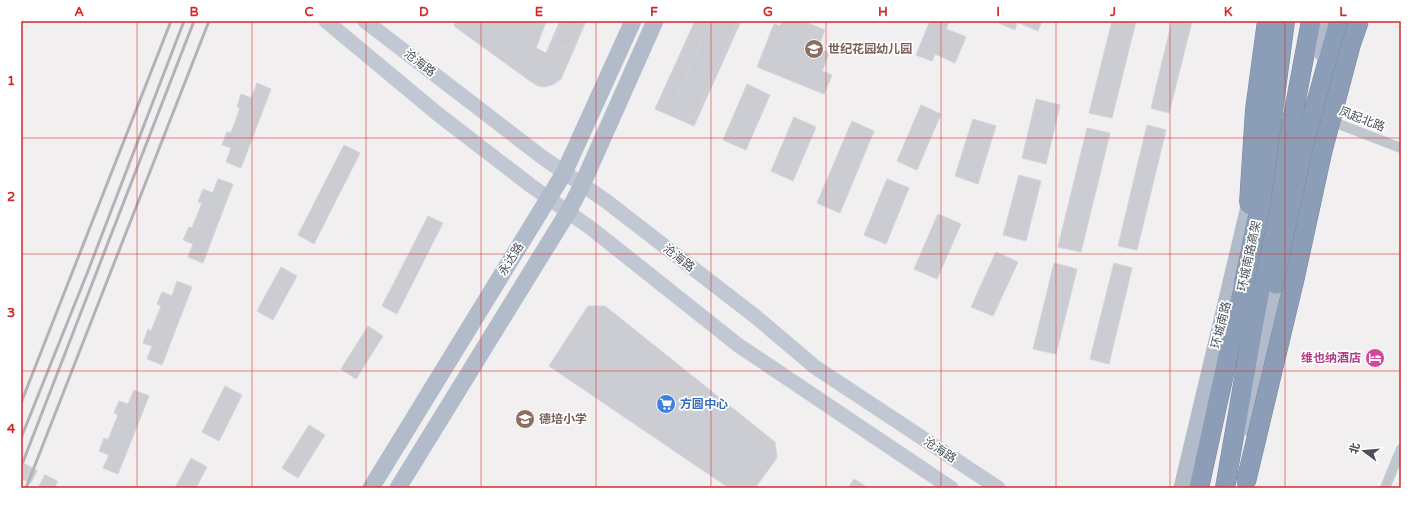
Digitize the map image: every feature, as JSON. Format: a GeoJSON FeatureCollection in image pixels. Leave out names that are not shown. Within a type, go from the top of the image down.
{"type":"FeatureCollection","features":[{"type":"Feature","properties":{"kind":"highway"},"geometry":{"type":"LineString","coordinates":[[1237,283],[1255,110],[1267,21]]}},
{"type":"Feature","properties":{"kind":"highway","name":"环城南路高架"},"geometry":{"type":"LineString","coordinates":[[1199,488],[1237,283],[1261,203],[1286,21]]}},
{"type":"Feature","properties":{"kind":"highway","name":"环城南路高架"},"geometry":{"type":"LineString","coordinates":[[1225,488],[1253,327],[1311,21]]}},
{"type":"Feature","properties":{"kind":"highway"},"geometry":{"type":"LineString","coordinates":[[1276,284],[1313,114],[1339,21]]}},
{"type":"Feature","properties":{"kind":"highway"},"geometry":{"type":"LineString","coordinates":[[1244,488],[1295,277],[1322,153],[1351,44],[1359,21]]}},
{"type":"Feature","properties":{"kind":"main road","name":"沧海路"},"geometry":{"type":"LineString","coordinates":[[326,21],[439,115],[548,199],[592,229],[738,344],[951,488]]}},
{"type":"Feature","properties":{"kind":"main road","name":"沧海路"},"geometry":{"type":"LineString","coordinates":[[365,21],[564,173],[606,201],[750,312],[814,367],[998,488]]}},
{"type":"Feature","properties":{"kind":"main road","name":"永达路"},"geometry":{"type":"LineString","coordinates":[[371,488],[564,173],[632,21]]}},
{"type":"Feature","properties":{"kind":"main road","name":"永达路"},"geometry":{"type":"LineString","coordinates":[[398,488],[568,212],[582,185],[655,21]]}},
{"type":"Feature","properties":{"kind":"main road","name":"环城南路"},"geometry":{"type":"LineString","coordinates":[[1182,488],[1237,283],[1294,21]]}},
{"type":"Feature","properties":{"kind":"main road"},"geometry":{"type":"LineString","coordinates":[[1240,488],[1276,284],[1328,21]]}},
{"type":"Feature","properties":{"kind":"street","name":"凤起北路"},"geometry":{"type":"LineString","coordinates":[[1313,114],[1401,148]]}},
{"type":"Feature","properties":{"kind":"street"},"geometry":{"type":"LineString","coordinates":[[1385,488],[1401,449]]}},
{"type":"Feature","properties":{"kind":"building"},"geometry":{"type":"Polygon","coordinates":[[[456,21],[544,21],[546,22],[536,48],[546,53],[560,21],[586,21],[561,79],[554,84],[545,87],[538,86],[530,81],[454,26],[456,21]]]}},
{"type":"Feature","properties":{"kind":"building"},"geometry":{"type":"Polygon","coordinates":[[[562,21],[585,21],[572,50],[553,42],[562,21]]]}},
{"type":"Feature","properties":{"kind":"building"},"geometry":{"type":"Polygon","coordinates":[[[695,21],[741,21],[694,126],[655,109],[695,21]]]}},
{"type":"Feature","properties":{"kind":"building"},"geometry":{"type":"Polygon","coordinates":[[[711,21],[738,21],[694,119],[671,109],[711,21]]]}},
{"type":"Feature","properties":{"kind":"building"},"geometry":{"type":"Polygon","coordinates":[[[782,21],[803,21],[825,30],[818,48],[829,53],[822,71],[832,75],[824,94],[757,67],[774,24],[780,26],[782,21]]]}},
{"type":"Feature","properties":{"kind":"building"},"geometry":{"type":"Polygon","coordinates":[[[930,21],[949,22],[946,29],[966,37],[955,63],[935,54],[932,61],[916,55],[930,21]]]}},
{"type":"Feature","properties":{"kind":"building"},"geometry":{"type":"Polygon","coordinates":[[[1000,21],[1042,21],[1038,31],[1017,22],[1015,30],[999,23],[1000,21]]]}},
{"type":"Feature","properties":{"kind":"building"},"geometry":{"type":"Polygon","coordinates":[[[1112,21],[1136,21],[1112,118],[1089,113],[1112,21]]]}},
{"type":"Feature","properties":{"kind":"building"},"geometry":{"type":"Polygon","coordinates":[[[1172,21],[1192,21],[1169,113],[1151,108],[1172,21]]]}},
{"type":"Feature","properties":{"kind":"building"},"geometry":{"type":"Polygon","coordinates":[[[257,83],[271,89],[241,168],[226,162],[231,148],[222,145],[227,132],[231,133],[240,108],[237,107],[241,94],[251,98],[257,83]]]}},
{"type":"Feature","properties":{"kind":"building"},"geometry":{"type":"Polygon","coordinates":[[[747,84],[770,95],[746,150],[723,140],[747,84]]]}},
{"type":"Feature","properties":{"kind":"building"},"geometry":{"type":"Polygon","coordinates":[[[1036,99],[1060,105],[1046,164],[1022,158],[1036,99]]]}},
{"type":"Feature","properties":{"kind":"building"},"geometry":{"type":"Polygon","coordinates":[[[921,105],[941,114],[917,170],[897,161],[921,105]]]}},
{"type":"Feature","properties":{"kind":"building"},"geometry":{"type":"Polygon","coordinates":[[[794,117],[816,127],[793,181],[771,171],[794,117]]]}},
{"type":"Feature","properties":{"kind":"building"},"geometry":{"type":"Polygon","coordinates":[[[973,119],[996,126],[978,184],[955,176],[973,119]]]}},
{"type":"Feature","properties":{"kind":"building"},"geometry":{"type":"Polygon","coordinates":[[[852,121],[874,131],[840,213],[817,203],[852,121]]]}},
{"type":"Feature","properties":{"kind":"building"},"geometry":{"type":"Polygon","coordinates":[[[1147,125],[1166,130],[1137,250],[1118,246],[1147,125]]]}},
{"type":"Feature","properties":{"kind":"building"},"geometry":{"type":"Polygon","coordinates":[[[1087,128],[1110,133],[1081,252],[1058,247],[1087,128]]]}},
{"type":"Feature","properties":{"kind":"building"},"geometry":{"type":"Polygon","coordinates":[[[344,145],[360,153],[314,244],[298,235],[344,145]]]}},
{"type":"Feature","properties":{"kind":"building"},"geometry":{"type":"Polygon","coordinates":[[[1019,175],[1041,181],[1026,241],[1003,235],[1019,175]]]}},
{"type":"Feature","properties":{"kind":"building"},"geometry":{"type":"Polygon","coordinates":[[[218,179],[233,184],[203,263],[188,257],[193,244],[183,240],[189,227],[192,228],[202,203],[198,202],[203,189],[213,193],[218,179]]]}},
{"type":"Feature","properties":{"kind":"building"},"geometry":{"type":"Polygon","coordinates":[[[887,179],[909,188],[886,244],[864,235],[887,179]]]}},
{"type":"Feature","properties":{"kind":"building"},"geometry":{"type":"Polygon","coordinates":[[[938,214],[961,224],[937,279],[914,269],[938,214]]]}},
{"type":"Feature","properties":{"kind":"building"},"geometry":{"type":"Polygon","coordinates":[[[428,216],[443,223],[397,314],[382,306],[428,216]]]}},
{"type":"Feature","properties":{"kind":"building"},"geometry":{"type":"Polygon","coordinates":[[[996,252],[1018,262],[993,316],[971,307],[996,252]]]}},
{"type":"Feature","properties":{"kind":"building"},"geometry":{"type":"Polygon","coordinates":[[[1054,263],[1077,269],[1056,354],[1033,349],[1054,263]]]}},
{"type":"Feature","properties":{"kind":"building"},"geometry":{"type":"Polygon","coordinates":[[[1114,263],[1132,268],[1109,364],[1090,359],[1114,263]]]}},
{"type":"Feature","properties":{"kind":"building"},"geometry":{"type":"Polygon","coordinates":[[[281,267],[297,276],[273,320],[257,311],[281,267]]]}},
{"type":"Feature","properties":{"kind":"building"},"geometry":{"type":"Polygon","coordinates":[[[177,281],[192,287],[162,365],[147,359],[152,346],[143,343],[148,329],[151,331],[161,306],[157,304],[162,292],[172,296],[177,281]]]}},
{"type":"Feature","properties":{"kind":"building","name":"方圆中心"},"geometry":{"type":"Polygon","coordinates":[[[588,306],[605,306],[775,442],[777,458],[755,488],[729,488],[549,366],[588,306]]]}},
{"type":"Feature","properties":{"kind":"building"},"geometry":{"type":"Polygon","coordinates":[[[368,326],[383,336],[356,379],[341,369],[368,326]]]}},
{"type":"Feature","properties":{"kind":"building"},"geometry":{"type":"Polygon","coordinates":[[[225,386],[242,395],[219,441],[202,432],[225,386]]]}},
{"type":"Feature","properties":{"kind":"building"},"geometry":{"type":"Polygon","coordinates":[[[134,390],[149,396],[118,474],[103,468],[109,455],[99,451],[104,438],[108,440],[118,415],[114,413],[119,401],[128,404],[134,390]]]}},
{"type":"Feature","properties":{"kind":"building"},"geometry":{"type":"Polygon","coordinates":[[[309,425],[325,435],[298,478],[282,468],[309,425]]]}},
{"type":"Feature","properties":{"kind":"building"},"geometry":{"type":"Polygon","coordinates":[[[191,458],[207,467],[196,488],[175,488],[191,458]]]}},
{"type":"Feature","properties":{"kind":"building"},"geometry":{"type":"Polygon","coordinates":[[[854,479],[868,488],[848,488],[854,479]]]}},
{"type":"Feature","properties":{"kind":"tunnel"},"geometry":{"type":"LineString","coordinates":[[21,470],[55,488]]}},
{"type":"Feature","properties":{"kind":"railway"},"geometry":{"type":"LineString","coordinates":[[21,403],[171,21]]}},
{"type":"Feature","properties":{"kind":"railway"},"geometry":{"type":"LineString","coordinates":[[21,438],[88,271],[184,21]]}},
{"type":"Feature","properties":{"kind":"railway"},"geometry":{"type":"LineString","coordinates":[[21,467],[194,21]]}},
{"type":"Feature","properties":{"kind":"railway"},"geometry":{"type":"LineString","coordinates":[[26,488],[209,21]]}},
{"type":"Feature","properties":{"kind":"place","name":"世纪花园幼儿园"},"geometry":{"type":"Point","coordinates":[814,49]}},
{"type":"Feature","properties":{"kind":"place","name":"维也纳酒店"},"geometry":{"type":"Point","coordinates":[1375,358]}},
{"type":"Feature","properties":{"kind":"place","name":"方圆中心"},"geometry":{"type":"Point","coordinates":[666,404]}},
{"type":"Feature","properties":{"kind":"place","name":"德培小学"},"geometry":{"type":"Point","coordinates":[525,419]}}]}
